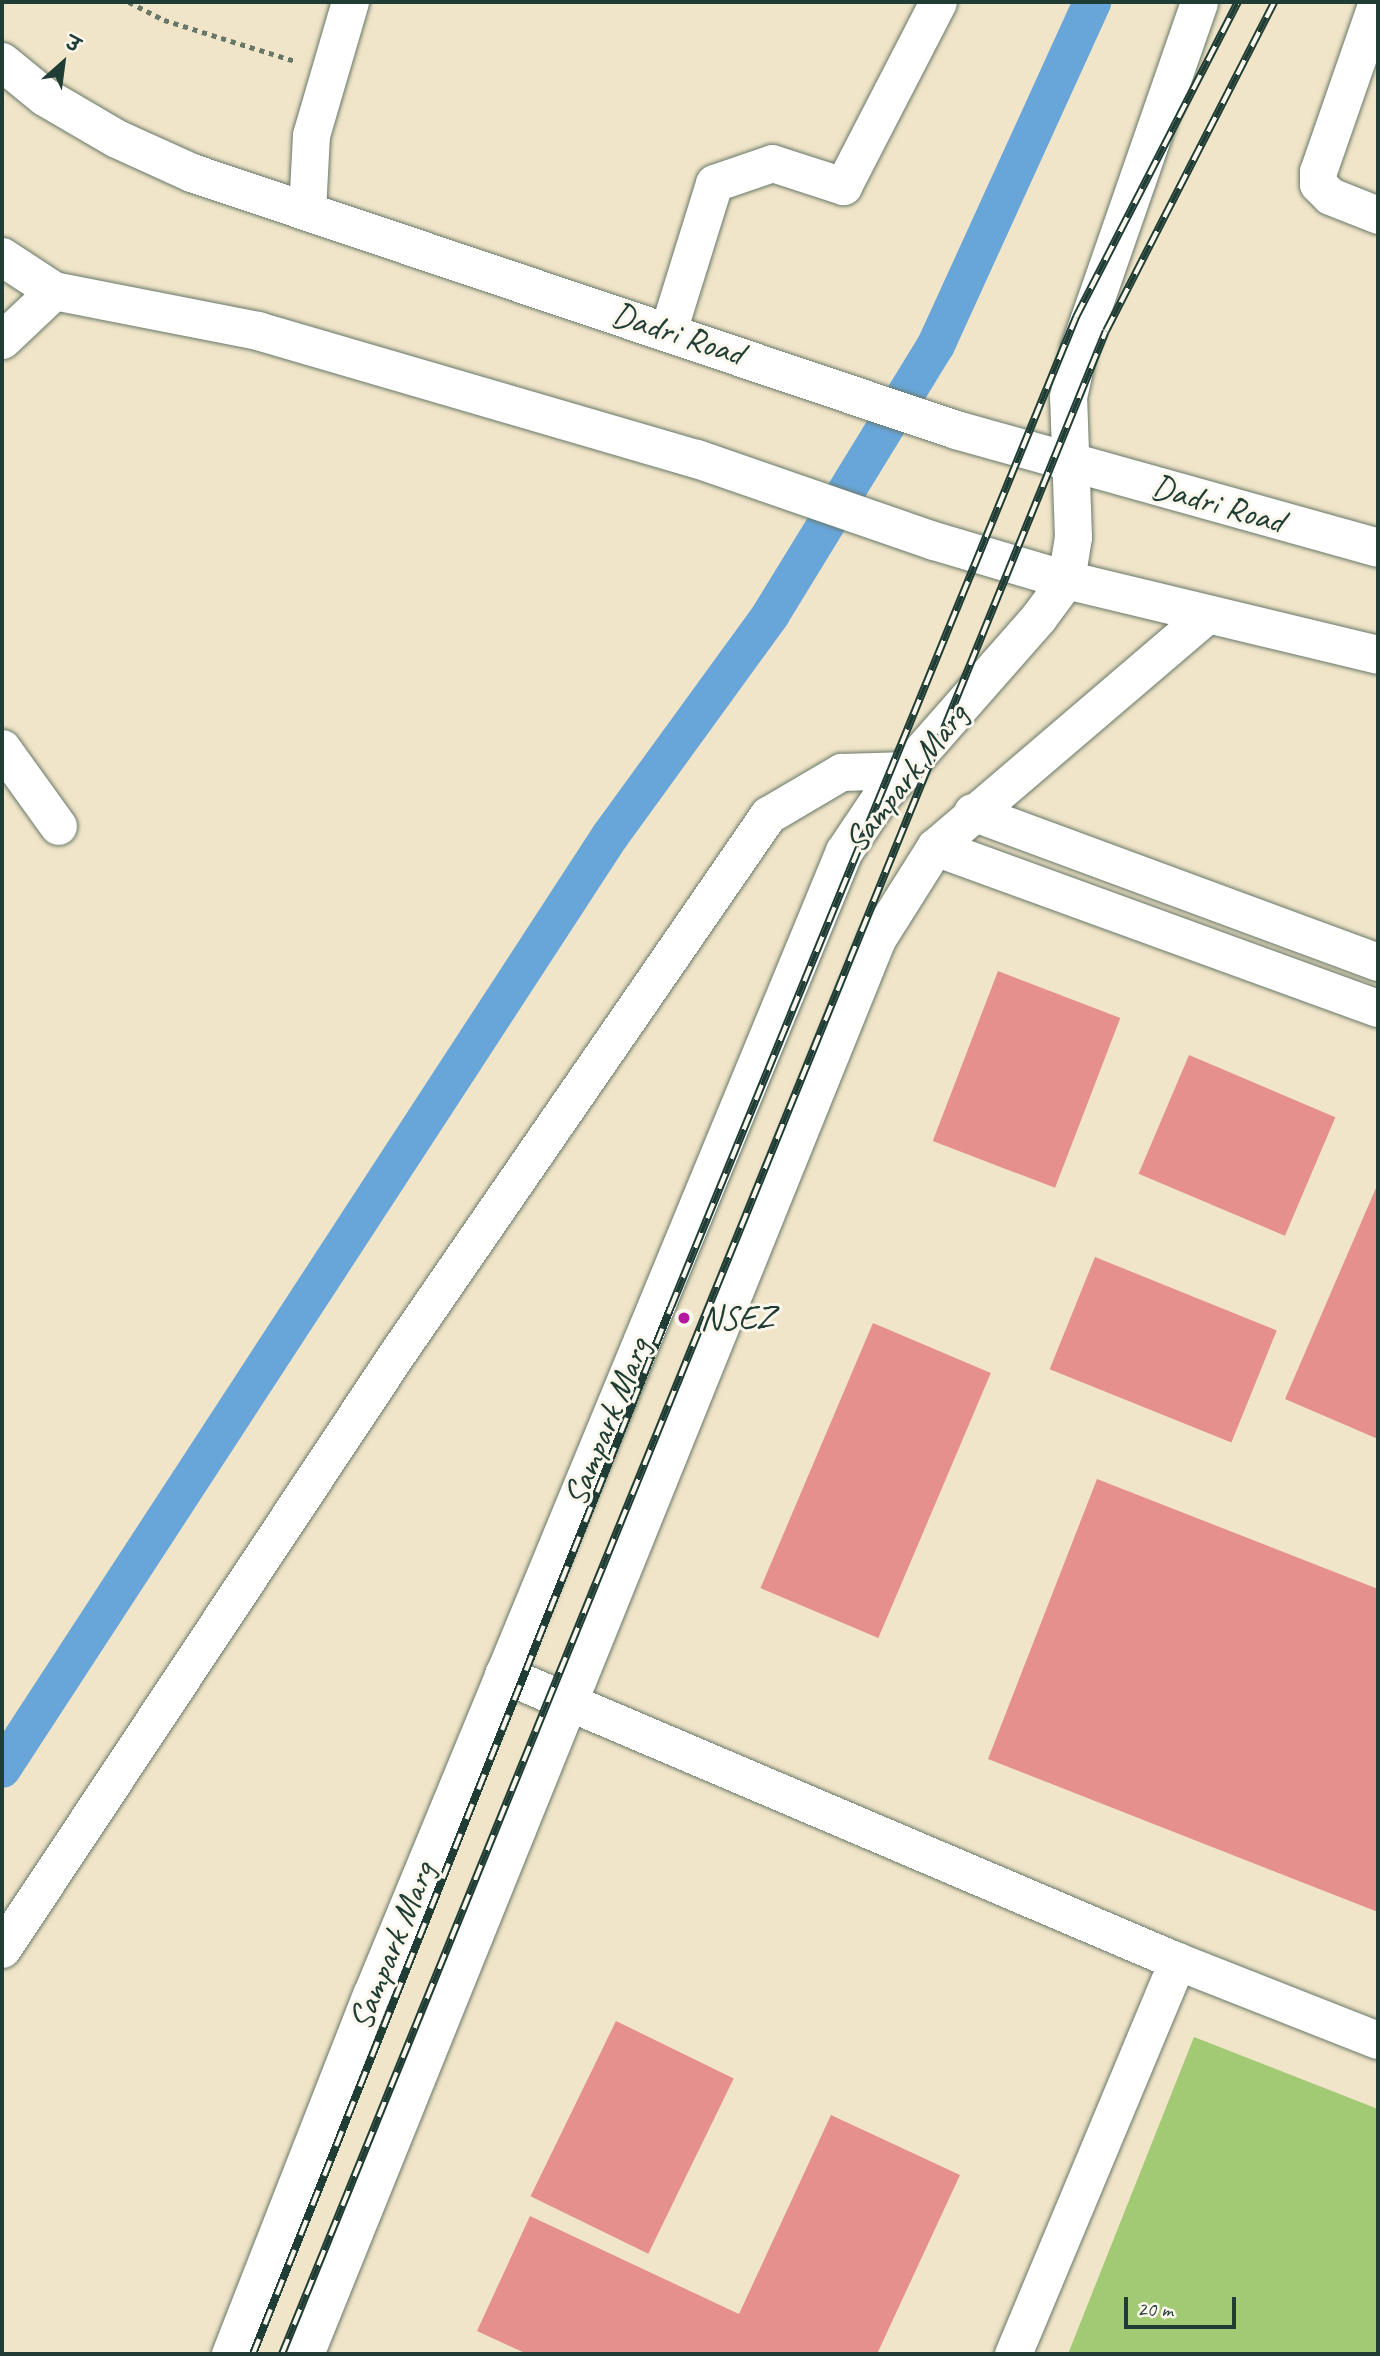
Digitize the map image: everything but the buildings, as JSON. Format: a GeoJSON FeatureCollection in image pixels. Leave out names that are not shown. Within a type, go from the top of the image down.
{"type":"FeatureCollection","features":[{"type":"Feature","properties":{"kind":"main road","name":"Dadri Road"},"geometry":{"type":"LineString","coordinates":[[2,62],[45,97],[117,139],[191,173],[740,355],[956,430],[1378,548]]}},
{"type":"Feature","properties":{"kind":"main road"},"geometry":{"type":"LineString","coordinates":[[2,257],[54,291],[258,331],[697,459],[933,541],[1066,580],[1205,617],[1378,655]]}},
{"type":"Feature","properties":{"kind":"street"},"geometry":{"type":"LineString","coordinates":[[307,211],[311,135],[350,2]]}},
{"type":"Feature","properties":{"kind":"street"},"geometry":{"type":"LineString","coordinates":[[667,331],[714,183],[772,163],[843,186],[938,2]]}},
{"type":"Feature","properties":{"kind":"street"},"geometry":{"type":"LineString","coordinates":[[1066,580],[1073,537],[1067,460],[1068,397],[1079,348],[1199,2]]}},
{"type":"Feature","properties":{"kind":"street"},"geometry":{"type":"LineString","coordinates":[[1377,2],[1318,171],[1318,184],[1330,196],[1378,215]]}},
{"type":"Feature","properties":{"kind":"street"},"geometry":{"type":"LineString","coordinates":[[2,340],[54,291]]}},
{"type":"Feature","properties":{"kind":"street","name":"Sampark Marg"},"geometry":{"type":"LineString","coordinates":[[230,2354],[503,1674],[844,851],[879,799],[908,770],[1066,580]]}},
{"type":"Feature","properties":{"kind":"street","name":"Sampark Marg"},"geometry":{"type":"LineString","coordinates":[[305,2354],[877,939],[935,847],[972,812],[1205,617]]}},
{"type":"Feature","properties":{"kind":"street"},"geometry":{"type":"LineString","coordinates":[[2,748],[58,826]]}},
{"type":"Feature","properties":{"kind":"street"},"geometry":{"type":"LineString","coordinates":[[2,1949],[396,1355],[768,815],[841,772],[908,770]]}},
{"type":"Feature","properties":{"kind":"street"},"geometry":{"type":"LineString","coordinates":[[972,812],[1378,962]]}},
{"type":"Feature","properties":{"kind":"street"},"geometry":{"type":"LineString","coordinates":[[935,847],[1378,1008]]}},
{"type":"Feature","properties":{"kind":"street"},"geometry":{"type":"LineString","coordinates":[[503,1674],[1177,1961],[1378,2040]]}},
{"type":"Feature","properties":{"kind":"street"},"geometry":{"type":"LineString","coordinates":[[1013,2354],[1177,1961]]}},
{"type":"Feature","properties":{"kind":"path"},"geometry":{"type":"LineString","coordinates":[[129,2],[164,20],[330,71]]}},
{"type":"Feature","properties":{"kind":"green space"},"geometry":{"type":"Polygon","coordinates":[[[1194,2037],[1378,2109],[1378,2354],[1068,2354],[1194,2037]]]}},
{"type":"Feature","properties":{"kind":"waterway"},"geometry":{"type":"LineString","coordinates":[[2,1769],[610,836],[771,614],[936,345],[1092,2]]}},
{"type":"Feature","properties":{"kind":"railway"},"geometry":{"type":"LineString","coordinates":[[253,2354],[671,1307],[1076,317],[1238,2]]}},
{"type":"Feature","properties":{"kind":"railway"},"geometry":{"type":"LineString","coordinates":[[282,2354],[1106,331],[1274,2]]}},
{"type":"Feature","properties":{"kind":"place","name":"NSEZ"},"geometry":{"type":"Point","coordinates":[684,1318]}}]}
